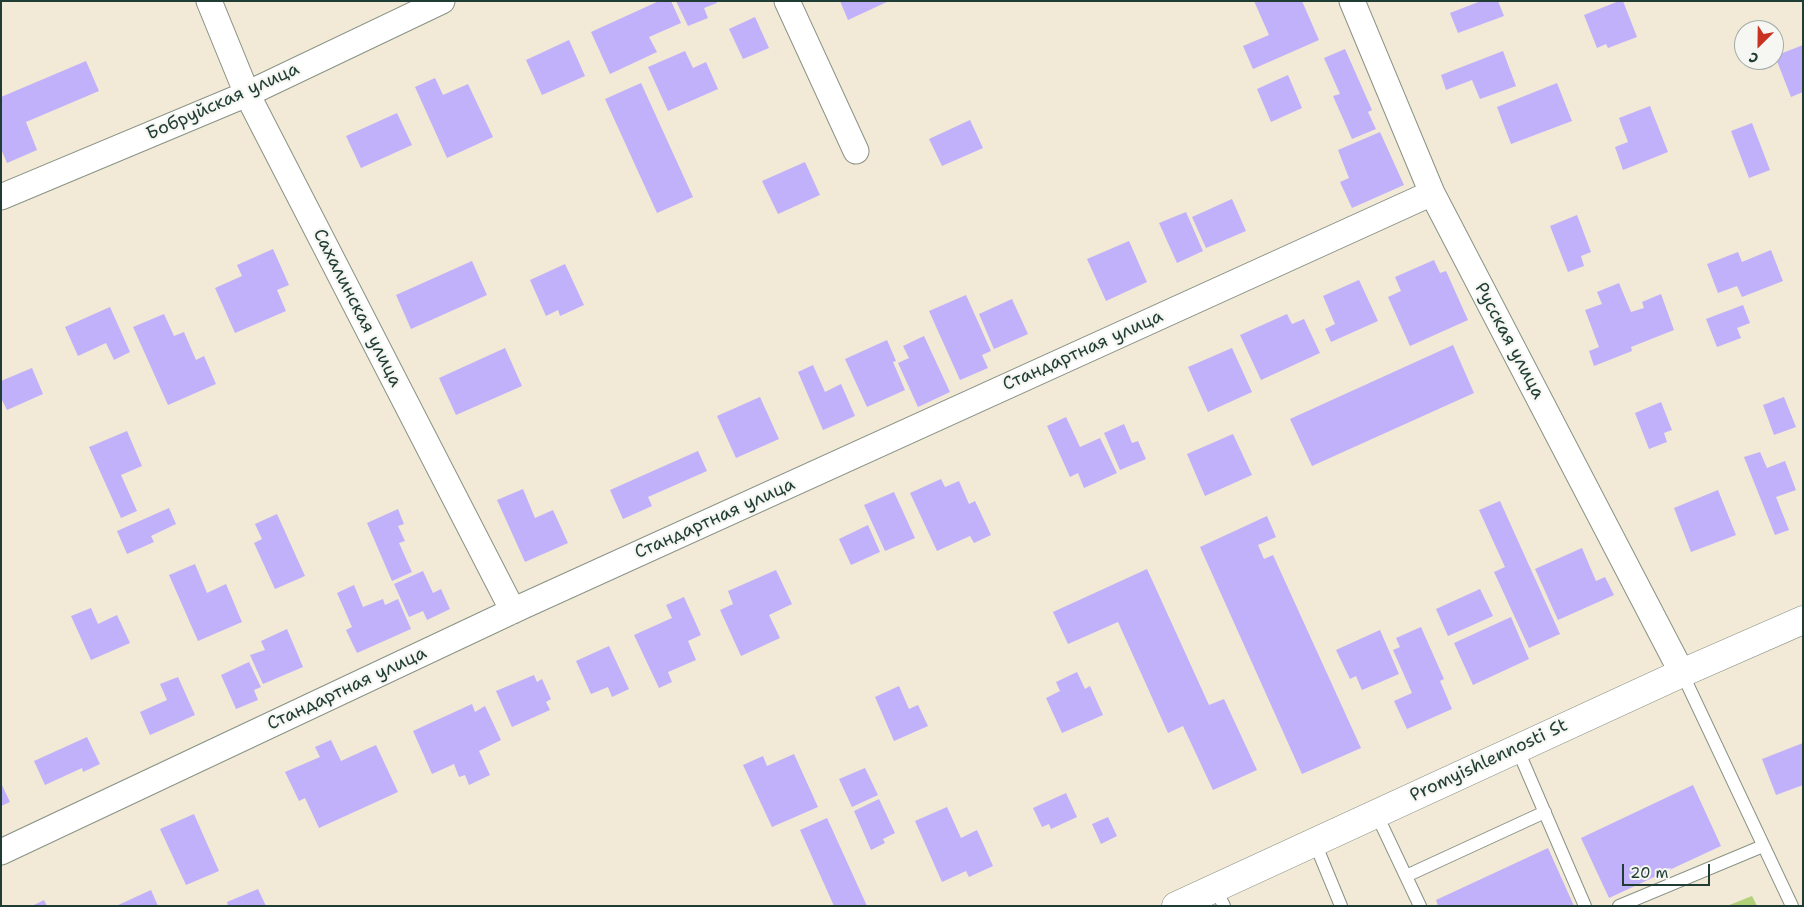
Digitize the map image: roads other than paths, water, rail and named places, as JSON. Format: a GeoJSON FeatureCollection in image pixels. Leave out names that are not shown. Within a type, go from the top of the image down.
{"type":"FeatureCollection","features":[{"type":"Feature","properties":{"kind":"main road","name":"Promyishlennosti St"},"geometry":{"type":"LineString","coordinates":[[1176,906],[1220,897],[1315,843],[1376,813],[1682,673],[1803,620]]}},
{"type":"Feature","properties":{"kind":"street","name":"Сахалинская улица"},"geometry":{"type":"LineString","coordinates":[[209,1],[247,94],[513,611]]}},
{"type":"Feature","properties":{"kind":"street","name":"Бобруйская улица"},"geometry":{"type":"LineString","coordinates":[[1,197],[247,94],[442,1]]}},
{"type":"Feature","properties":{"kind":"street"},"geometry":{"type":"LineString","coordinates":[[787,1],[856,151]]}},
{"type":"Feature","properties":{"kind":"street","name":"Русская улица"},"geometry":{"type":"LineString","coordinates":[[1352,1],[1432,193],[1682,673]]}},
{"type":"Feature","properties":{"kind":"street","name":"Стандартная улица"},"geometry":{"type":"LineString","coordinates":[[1,852],[513,611],[1432,193]]}},
{"type":"Feature","properties":{"kind":"lane"},"geometry":{"type":"LineString","coordinates":[[1682,673],[1792,906]]}},
{"type":"Feature","properties":{"kind":"lane"},"geometry":{"type":"LineString","coordinates":[[1517,748],[1585,906]]}},
{"type":"Feature","properties":{"kind":"lane"},"geometry":{"type":"LineString","coordinates":[[1406,876],[1545,812]]}},
{"type":"Feature","properties":{"kind":"lane"},"geometry":{"type":"LineString","coordinates":[[1376,813],[1420,906]]}},
{"type":"Feature","properties":{"kind":"lane"},"geometry":{"type":"LineString","coordinates":[[1315,843],[1341,906]]}},
{"type":"Feature","properties":{"kind":"lane"},"geometry":{"type":"LineString","coordinates":[[1619,906],[1763,846]]}}]}
